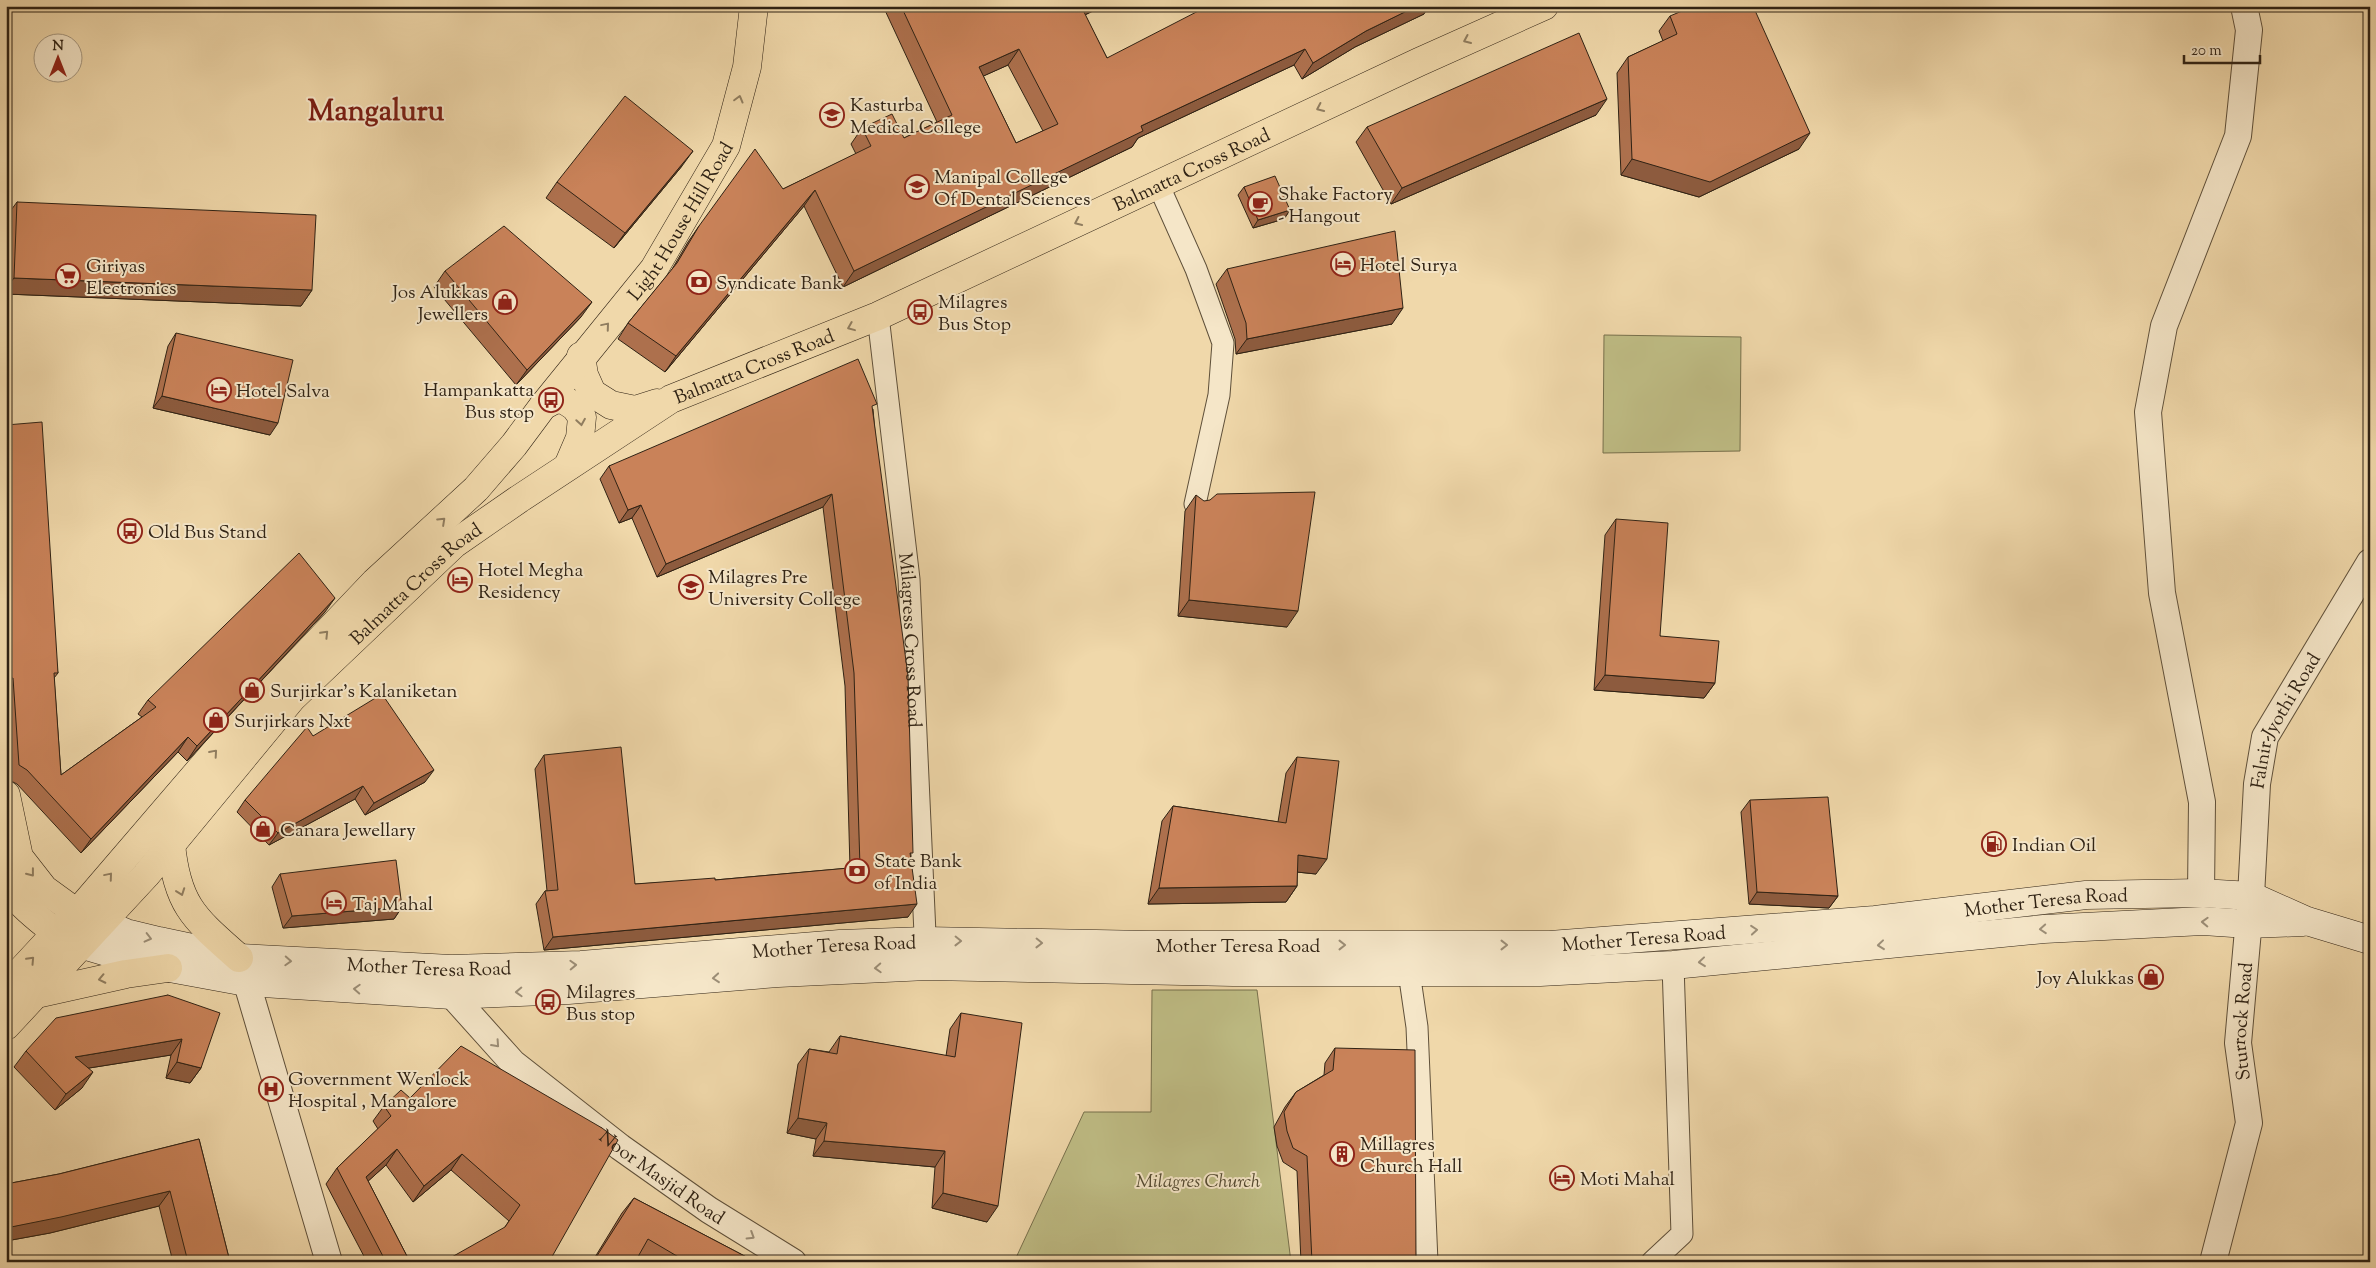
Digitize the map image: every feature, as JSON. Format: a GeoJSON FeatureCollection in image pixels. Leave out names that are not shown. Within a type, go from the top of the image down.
{"type":"FeatureCollection","features":[{"type":"Feature","properties":{"kind":"main road","name":"Light House Hill Road"},"geometry":{"type":"LineString","coordinates":[[90,918],[216,751],[375,582],[476,488],[514,445],[581,356],[654,268],[726,146],[747,67],[754,6]]}},
{"type":"Feature","properties":{"kind":"main road","name":"Balmatta Cross Road"},"geometry":{"type":"LineString","coordinates":[[90,918],[171,844],[292,698],[454,544],[568,466],[671,399],[878,316],[1158,184],[1502,15],[1544,6]]}},
{"type":"Feature","properties":{"kind":"main road"},"geometry":{"type":"LineString","coordinates":[[581,356],[584,375],[592,393],[611,405],[635,410],[671,399]]}},
{"type":"Feature","properties":{"kind":"main road"},"geometry":{"type":"LineString","coordinates":[[543,406],[554,400],[564,399],[575,406],[582,418],[580,438],[568,466]]}},
{"type":"Feature","properties":{"kind":"main road"},"geometry":{"type":"LineString","coordinates":[[6,795],[19,857],[44,889],[90,918],[68,938],[6,986]]}},
{"type":"Feature","properties":{"kind":"main road"},"geometry":{"type":"LineString","coordinates":[[171,844],[173,870],[185,902],[200,924],[243,970]]}},
{"type":"Feature","properties":{"kind":"main road"},"geometry":{"type":"LineString","coordinates":[[6,883],[31,914],[68,938],[168,968]]}},
{"type":"Feature","properties":{"kind":"main road","name":"Mother Teresa Road"},"geometry":{"type":"LineString","coordinates":[[90,918],[126,933],[159,941],[243,970],[568,990],[778,973],[926,954],[1150,945],[1550,945],[1875,920],[2086,895],[2201,893],[2251,896],[2306,921],[2370,940]]}},
{"type":"Feature","properties":{"kind":"main road"},"geometry":{"type":"LineString","coordinates":[[2086,895],[2089,926]]}},
{"type":"Feature","properties":{"kind":"main road"},"geometry":{"type":"LineString","coordinates":[[926,954],[1232,972],[1540,972],[1672,965],[2089,926],[2203,921],[2248,924],[2306,921]]}},
{"type":"Feature","properties":{"kind":"main road"},"geometry":{"type":"LineString","coordinates":[[6,1026],[36,994],[68,938]]}},
{"type":"Feature","properties":{"kind":"main road"},"geometry":{"type":"LineString","coordinates":[[36,994],[126,974],[168,968],[243,970]]}},
{"type":"Feature","properties":{"kind":"street"},"geometry":{"type":"LineString","coordinates":[[2201,893],[2202,802],[2162,593],[2148,412],[2164,326],[2238,136],[2249,30],[2244,6]]}},
{"type":"Feature","properties":{"kind":"street"},"geometry":{"type":"LineString","coordinates":[[1158,184],[1196,268],[1223,343],[1219,395],[1195,504]]}},
{"type":"Feature","properties":{"kind":"street","name":"Milagress Cross Road"},"geometry":{"type":"LineString","coordinates":[[878,316],[908,579],[926,954]]}},
{"type":"Feature","properties":{"kind":"street","name":"Falnir-Jyothi Road"},"geometry":{"type":"LineString","coordinates":[[2251,896],[2257,784],[2265,737],[2370,562]]}},
{"type":"Feature","properties":{"kind":"street","name":"Sturrock Road"},"geometry":{"type":"LineString","coordinates":[[2213,1262],[2249,1123],[2238,1043],[2251,896]]}},
{"type":"Feature","properties":{"kind":"street"},"geometry":{"type":"LineString","coordinates":[[1652,1262],[1682,1234],[1672,965]]}},
{"type":"Feature","properties":{"kind":"street"},"geometry":{"type":"LineString","coordinates":[[243,970],[329,1262]]}},
{"type":"Feature","properties":{"kind":"street"},"geometry":{"type":"LineString","coordinates":[[1409,972],[1417,1028],[1427,1262]]}},
{"type":"Feature","properties":{"kind":"street","name":"Noor Masjid Road"},"geometry":{"type":"LineString","coordinates":[[451,982],[513,1063],[589,1123],[709,1210],[793,1262]]}},
{"type":"Feature","properties":{"kind":"green space"},"geometry":{"type":"Polygon","coordinates":[[[1604,335],[1741,337],[1740,451],[1603,453],[1604,335]]]}},
{"type":"Feature","properties":{"kind":"green space","name":"Milagres Church"},"geometry":{"type":"Polygon","coordinates":[[[1152,990],[1257,990],[1291,1262],[1014,1262],[1084,1112],[1151,1112],[1152,990]]]}},
{"type":"Feature","properties":{"kind":"building"},"geometry":{"type":"Polygon","coordinates":[[[901,6],[1081,6],[1107,58],[1208,6],[1417,6],[1366,31],[1313,63],[1305,49],[1141,126],[1143,131],[854,271],[815,190],[676,356],[628,323],[677,263],[699,226],[755,149],[783,189],[871,146],[862,128],[892,114],[904,138],[952,115],[901,6]],[[1019,49],[979,67],[1016,143],[1058,124],[1019,49]]]}},
{"type":"Feature","properties":{"kind":"building"},"geometry":{"type":"Polygon","coordinates":[[[1694,6],[1753,6],[1810,133],[1710,182],[1632,159],[1628,57],[1677,34],[1670,16],[1694,6]]]}},
{"type":"Feature","properties":{"kind":"building"},"geometry":{"type":"Polygon","coordinates":[[[1579,33],[1607,99],[1402,188],[1367,127],[1579,33]]]}},
{"type":"Feature","properties":{"kind":"building"},"geometry":{"type":"Polygon","coordinates":[[[625,96],[693,151],[625,233],[557,182],[625,96]]]}},
{"type":"Feature","properties":{"kind":"building","name":"Shake Factory - Hangout"},"geometry":{"type":"Polygon","coordinates":[[[1275,176],[1290,210],[1258,220],[1244,187],[1275,176]]]}},
{"type":"Feature","properties":{"kind":"building"},"geometry":{"type":"Polygon","coordinates":[[[17,202],[316,215],[312,290],[14,278],[17,202]]]}},
{"type":"Feature","properties":{"kind":"building","name":"Jos Alukkas Jewellers"},"geometry":{"type":"Polygon","coordinates":[[[504,226],[592,302],[527,370],[445,271],[504,226]]]}},
{"type":"Feature","properties":{"kind":"building"},"geometry":{"type":"Polygon","coordinates":[[[1395,231],[1403,308],[1247,339],[1246,323],[1227,269],[1395,231]]]}},
{"type":"Feature","properties":{"kind":"building","name":"Hotel Salva"},"geometry":{"type":"Polygon","coordinates":[[[176,333],[293,360],[278,423],[162,396],[176,333]]]}},
{"type":"Feature","properties":{"kind":"building"},"geometry":{"type":"Polygon","coordinates":[[[858,359],[877,404],[872,406],[908,676],[913,853],[910,853],[917,904],[553,937],[545,891],[558,890],[544,755],[621,747],[635,884],[715,878],[715,880],[860,867],[854,673],[832,494],[666,564],[641,505],[628,510],[609,466],[858,359]]]}},
{"type":"Feature","properties":{"kind":"building"},"geometry":{"type":"Polygon","coordinates":[[[42,422],[58,673],[54,673],[61,775],[156,707],[148,700],[299,553],[335,598],[197,746],[188,737],[91,839],[27,770],[19,765],[13,678],[6,678],[6,425],[42,422]]]}},
{"type":"Feature","properties":{"kind":"building"},"geometry":{"type":"Polygon","coordinates":[[[1315,492],[1298,611],[1189,600],[1196,495],[1204,501],[1210,500],[1217,494],[1315,492]]]}},
{"type":"Feature","properties":{"kind":"building"},"geometry":{"type":"Polygon","coordinates":[[[1616,519],[1668,523],[1660,636],[1719,641],[1715,683],[1605,675],[1616,519]]]}},
{"type":"Feature","properties":{"kind":"building"},"geometry":{"type":"Polygon","coordinates":[[[382,694],[434,770],[374,803],[363,786],[278,833],[245,800],[307,727],[313,736],[382,694]]]}},
{"type":"Feature","properties":{"kind":"building"},"geometry":{"type":"Polygon","coordinates":[[[1297,757],[1339,761],[1327,859],[1298,855],[1297,886],[1159,888],[1173,806],[1286,823],[1297,757]]]}},
{"type":"Feature","properties":{"kind":"building"},"geometry":{"type":"Polygon","coordinates":[[[1828,797],[1838,896],[1757,892],[1750,800],[1828,797]]]}},
{"type":"Feature","properties":{"kind":"building","name":"Taj Mahal"},"geometry":{"type":"Polygon","coordinates":[[[396,860],[402,907],[292,916],[280,874],[396,860]]]}},
{"type":"Feature","properties":{"kind":"building"},"geometry":{"type":"Polygon","coordinates":[[[168,995],[220,1013],[201,1068],[177,1062],[182,1039],[75,1057],[93,1072],[66,1094],[26,1051],[56,1018],[168,995]]]}},
{"type":"Feature","properties":{"kind":"building"},"geometry":{"type":"Polygon","coordinates":[[[961,1013],[1022,1023],[998,1206],[943,1193],[945,1151],[824,1141],[827,1123],[798,1118],[809,1049],[837,1054],[840,1036],[955,1057],[961,1013]]]}},
{"type":"Feature","properties":{"kind":"building"},"geometry":{"type":"Polygon","coordinates":[[[461,1046],[602,1128],[618,1140],[549,1262],[443,1262],[505,1227],[520,1205],[462,1154],[424,1186],[397,1149],[366,1177],[410,1262],[386,1262],[337,1168],[391,1116],[384,1106],[401,1090],[410,1098],[461,1046]]]}},
{"type":"Feature","properties":{"kind":"building","name":"Millagres Church Hall"},"geometry":{"type":"Polygon","coordinates":[[[1335,1048],[1415,1050],[1416,1262],[1312,1262],[1307,1156],[1293,1148],[1287,1131],[1284,1112],[1296,1092],[1333,1070],[1335,1048]]]}},
{"type":"Feature","properties":{"kind":"building"},"geometry":{"type":"Polygon","coordinates":[[[199,1139],[230,1262],[188,1262],[170,1191],[6,1228],[6,1184],[59,1174],[199,1139]]]}},
{"type":"Feature","properties":{"kind":"building"},"geometry":{"type":"Polygon","coordinates":[[[634,1198],[756,1262],[687,1262],[648,1239],[635,1262],[593,1262],[634,1198]]]}},
{"type":"Feature","properties":{"kind":"place","name":"Kasturba Medical College"},"geometry":{"type":"Point","coordinates":[832,115]}},
{"type":"Feature","properties":{"kind":"place","name":"Manipal College Of Dental Sciences"},"geometry":{"type":"Point","coordinates":[917,187]}},
{"type":"Feature","properties":{"kind":"place","name":"Shake Factory - Hangout"},"geometry":{"type":"Point","coordinates":[1260,204]}},
{"type":"Feature","properties":{"kind":"place","name":"Hotel Surya"},"geometry":{"type":"Point","coordinates":[1343,264]}},
{"type":"Feature","properties":{"kind":"place","name":"Giriyas Electronics"},"geometry":{"type":"Point","coordinates":[68,276]}},
{"type":"Feature","properties":{"kind":"place","name":"Syndicate Bank"},"geometry":{"type":"Point","coordinates":[699,282]}},
{"type":"Feature","properties":{"kind":"place","name":"Jos Alukkas Jewellers"},"geometry":{"type":"Point","coordinates":[505,302]}},
{"type":"Feature","properties":{"kind":"place","name":"Milagres Bus Stop"},"geometry":{"type":"Point","coordinates":[920,312]}},
{"type":"Feature","properties":{"kind":"place","name":"Hotel Salva"},"geometry":{"type":"Point","coordinates":[219,390]}},
{"type":"Feature","properties":{"kind":"place","name":"Hampankatta Bus stop"},"geometry":{"type":"Point","coordinates":[551,400]}},
{"type":"Feature","properties":{"kind":"place","name":"Old Bus Stand"},"geometry":{"type":"Point","coordinates":[130,531]}},
{"type":"Feature","properties":{"kind":"place","name":"Hotel Megha Residency"},"geometry":{"type":"Point","coordinates":[460,580]}},
{"type":"Feature","properties":{"kind":"place","name":"Milagres Pre University College"},"geometry":{"type":"Point","coordinates":[691,587]}},
{"type":"Feature","properties":{"kind":"place","name":"Surjirkar's Kalaniketan"},"geometry":{"type":"Point","coordinates":[252,690]}},
{"type":"Feature","properties":{"kind":"place","name":"Surjirkars Nxt"},"geometry":{"type":"Point","coordinates":[216,720]}},
{"type":"Feature","properties":{"kind":"place","name":"Canara Jewellary"},"geometry":{"type":"Point","coordinates":[263,829]}},
{"type":"Feature","properties":{"kind":"place","name":"Indian Oil"},"geometry":{"type":"Point","coordinates":[1994,844]}},
{"type":"Feature","properties":{"kind":"place","name":"State Bank of India"},"geometry":{"type":"Point","coordinates":[857,871]}},
{"type":"Feature","properties":{"kind":"place","name":"Taj Mahal"},"geometry":{"type":"Point","coordinates":[334,903]}},
{"type":"Feature","properties":{"kind":"place","name":"Joy Alukkas"},"geometry":{"type":"Point","coordinates":[2151,977]}},
{"type":"Feature","properties":{"kind":"place","name":"Milagres Bus stop"},"geometry":{"type":"Point","coordinates":[548,1002]}},
{"type":"Feature","properties":{"kind":"place","name":"Government Wenlock Hospital , Mangalore"},"geometry":{"type":"Point","coordinates":[271,1089]}},
{"type":"Feature","properties":{"kind":"place","name":"Millagres Church Hall"},"geometry":{"type":"Point","coordinates":[1342,1154]}},
{"type":"Feature","properties":{"kind":"place","name":"Moti Mahal"},"geometry":{"type":"Point","coordinates":[1562,1178]}},
{"type":"Feature","properties":{"kind":"district","name":"Mangaluru"},"geometry":{"type":"Point","coordinates":[376,110]}}]}
